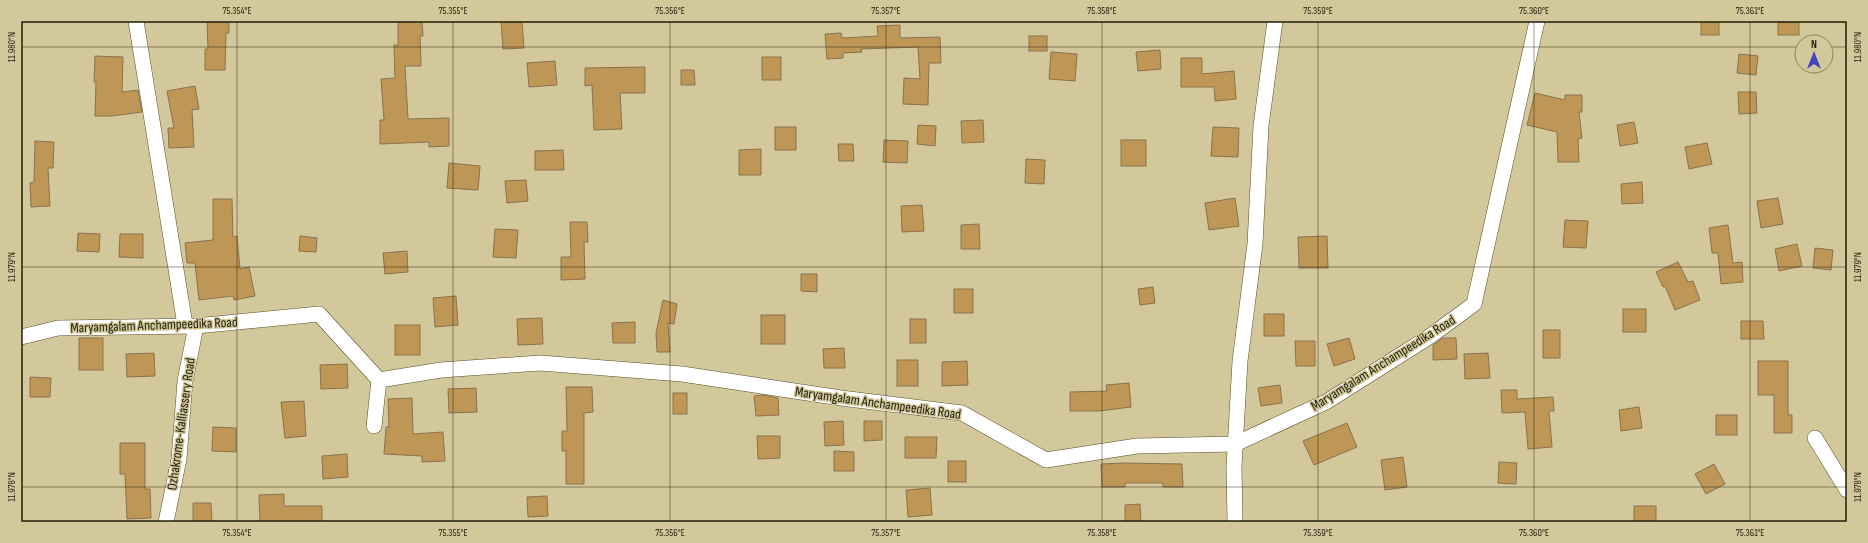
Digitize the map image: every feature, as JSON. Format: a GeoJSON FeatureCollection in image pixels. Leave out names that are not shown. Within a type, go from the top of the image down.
{"type":"FeatureCollection","features":[{"type":"Feature","properties":{"kind":"street"},"geometry":{"type":"LineString","coordinates":[[136,21],[191,325]]}},
{"type":"Feature","properties":{"kind":"street"},"geometry":{"type":"LineString","coordinates":[[1235,522],[1235,444],[1240,361],[1255,244],[1261,126],[1274,21]]}},
{"type":"Feature","properties":{"kind":"street","name":"Maryamgalam Anchampeedika Road"},"geometry":{"type":"LineString","coordinates":[[21,337],[58,328],[191,325],[319,314],[379,380],[442,370],[540,363],[682,374],[841,398],[962,413],[1046,460],[1137,446],[1235,444],[1326,402],[1429,337],[1474,304],[1537,21]]}},
{"type":"Feature","properties":{"kind":"street","name":"Ozhakrome-Kalliassery Road"},"geometry":{"type":"LineString","coordinates":[[166,522],[179,459],[191,325]]}},
{"type":"Feature","properties":{"kind":"street"},"geometry":{"type":"LineString","coordinates":[[374,426],[379,380]]}},
{"type":"Feature","properties":{"kind":"street"},"geometry":{"type":"LineString","coordinates":[[1815,438],[1847,490]]}},
{"type":"Feature","properties":{"kind":"building"},"geometry":{"type":"Polygon","coordinates":[[[207,21],[229,21],[229,33],[226,33],[225,70],[205,70],[205,49],[208,49],[207,21]]]}},
{"type":"Feature","properties":{"kind":"building"},"geometry":{"type":"Polygon","coordinates":[[[398,21],[422,21],[423,36],[420,36],[421,66],[405,66],[408,119],[449,118],[449,146],[429,147],[429,142],[380,144],[380,120],[384,120],[381,79],[395,78],[394,45],[398,45],[398,21]]]}},
{"type":"Feature","properties":{"kind":"building"},"geometry":{"type":"Polygon","coordinates":[[[501,21],[522,21],[524,48],[503,49],[501,21]]]}},
{"type":"Feature","properties":{"kind":"building"},"geometry":{"type":"Polygon","coordinates":[[[1701,21],[1719,21],[1719,35],[1701,35],[1701,21]]]}},
{"type":"Feature","properties":{"kind":"building"},"geometry":{"type":"Polygon","coordinates":[[[1778,22],[1799,22],[1799,34],[1778,35],[1778,22]]]}},
{"type":"Feature","properties":{"kind":"building"},"geometry":{"type":"Polygon","coordinates":[[[900,25],[900,38],[940,37],[941,63],[929,63],[928,105],[903,104],[904,78],[920,79],[918,47],[861,49],[862,52],[843,53],[843,58],[827,59],[825,34],[841,33],[842,38],[878,36],[877,26],[900,25]]]}},
{"type":"Feature","properties":{"kind":"building"},"geometry":{"type":"Polygon","coordinates":[[[1029,36],[1047,36],[1047,51],[1029,51],[1029,36]]]}},
{"type":"Feature","properties":{"kind":"building"},"geometry":{"type":"Polygon","coordinates":[[[1160,50],[1161,69],[1138,71],[1136,52],[1160,50]]]}},
{"type":"Feature","properties":{"kind":"building"},"geometry":{"type":"Polygon","coordinates":[[[1051,52],[1077,54],[1075,81],[1049,79],[1051,52]]]}},
{"type":"Feature","properties":{"kind":"building"},"geometry":{"type":"Polygon","coordinates":[[[1739,54],[1758,56],[1756,75],[1737,73],[1739,54]]]}},
{"type":"Feature","properties":{"kind":"building"},"geometry":{"type":"Polygon","coordinates":[[[95,56],[123,57],[122,92],[138,90],[142,112],[112,116],[95,116],[95,56]]]}},
{"type":"Feature","properties":{"kind":"building"},"geometry":{"type":"Polygon","coordinates":[[[762,57],[781,57],[781,80],[762,80],[762,57]]]}},
{"type":"Feature","properties":{"kind":"building"},"geometry":{"type":"Polygon","coordinates":[[[1181,58],[1202,58],[1202,74],[1234,71],[1236,99],[1215,101],[1214,87],[1181,87],[1181,58]]]}},
{"type":"Feature","properties":{"kind":"building"},"geometry":{"type":"Polygon","coordinates":[[[555,61],[557,85],[529,87],[527,63],[555,61]]]}},
{"type":"Feature","properties":{"kind":"building"},"geometry":{"type":"Polygon","coordinates":[[[645,67],[645,93],[620,93],[622,129],[594,130],[592,85],[585,86],[585,68],[645,67]]]}},
{"type":"Feature","properties":{"kind":"building"},"geometry":{"type":"Polygon","coordinates":[[[681,70],[694,70],[695,85],[681,85],[681,70]]]}},
{"type":"Feature","properties":{"kind":"building"},"geometry":{"type":"Polygon","coordinates":[[[195,86],[199,109],[192,110],[194,147],[169,148],[168,128],[174,128],[167,91],[195,86]]]}},
{"type":"Feature","properties":{"kind":"building"},"geometry":{"type":"Polygon","coordinates":[[[1738,92],[1756,92],[1757,113],[1739,114],[1738,92]]]}},
{"type":"Feature","properties":{"kind":"building"},"geometry":{"type":"Polygon","coordinates":[[[1535,93],[1565,100],[1565,95],[1582,95],[1582,112],[1579,112],[1582,138],[1578,139],[1579,162],[1558,162],[1557,132],[1527,125],[1535,93]]]}},
{"type":"Feature","properties":{"kind":"building"},"geometry":{"type":"Polygon","coordinates":[[[983,120],[984,142],[962,143],[961,121],[983,120]]]}},
{"type":"Feature","properties":{"kind":"building"},"geometry":{"type":"Polygon","coordinates":[[[1634,122],[1638,143],[1620,146],[1617,125],[1634,122]]]}},
{"type":"Feature","properties":{"kind":"building"},"geometry":{"type":"Polygon","coordinates":[[[918,125],[936,126],[935,146],[917,144],[918,125]]]}},
{"type":"Feature","properties":{"kind":"building"},"geometry":{"type":"Polygon","coordinates":[[[775,127],[796,127],[796,150],[775,150],[775,127]]]}},
{"type":"Feature","properties":{"kind":"building"},"geometry":{"type":"Polygon","coordinates":[[[1213,127],[1239,128],[1238,157],[1211,156],[1213,127]]]}},
{"type":"Feature","properties":{"kind":"building"},"geometry":{"type":"Polygon","coordinates":[[[884,140],[908,141],[907,163],[883,162],[884,140]]]}},
{"type":"Feature","properties":{"kind":"building"},"geometry":{"type":"Polygon","coordinates":[[[1121,140],[1146,140],[1146,166],[1121,166],[1121,140]]]}},
{"type":"Feature","properties":{"kind":"building"},"geometry":{"type":"Polygon","coordinates":[[[35,141],[54,142],[53,168],[48,168],[50,206],[31,207],[30,183],[34,182],[35,141]]]}},
{"type":"Feature","properties":{"kind":"building"},"geometry":{"type":"Polygon","coordinates":[[[1707,143],[1712,164],[1689,169],[1685,147],[1707,143]]]}},
{"type":"Feature","properties":{"kind":"building"},"geometry":{"type":"Polygon","coordinates":[[[838,144],[853,144],[854,161],[839,161],[838,144]]]}},
{"type":"Feature","properties":{"kind":"building"},"geometry":{"type":"Polygon","coordinates":[[[761,149],[761,175],[739,175],[739,150],[761,149]]]}},
{"type":"Feature","properties":{"kind":"building"},"geometry":{"type":"Polygon","coordinates":[[[563,150],[564,170],[535,170],[535,151],[563,150]]]}},
{"type":"Feature","properties":{"kind":"building"},"geometry":{"type":"Polygon","coordinates":[[[1026,159],[1045,160],[1044,184],[1025,183],[1026,159]]]}},
{"type":"Feature","properties":{"kind":"building"},"geometry":{"type":"Polygon","coordinates":[[[449,163],[480,166],[478,190],[447,188],[449,163]]]}},
{"type":"Feature","properties":{"kind":"building"},"geometry":{"type":"Polygon","coordinates":[[[526,180],[528,201],[507,203],[505,181],[526,180]]]}},
{"type":"Feature","properties":{"kind":"building"},"geometry":{"type":"Polygon","coordinates":[[[1642,182],[1643,203],[1622,204],[1621,184],[1642,182]]]}},
{"type":"Feature","properties":{"kind":"building"},"geometry":{"type":"Polygon","coordinates":[[[1235,198],[1239,226],[1209,230],[1205,203],[1235,198]]]}},
{"type":"Feature","properties":{"kind":"building"},"geometry":{"type":"Polygon","coordinates":[[[1778,198],[1783,224],[1761,228],[1757,201],[1778,198]]]}},
{"type":"Feature","properties":{"kind":"building"},"geometry":{"type":"Polygon","coordinates":[[[213,199],[232,199],[233,237],[237,236],[240,269],[249,267],[255,296],[234,300],[233,296],[199,300],[195,263],[187,263],[185,243],[213,240],[213,199]]]}},
{"type":"Feature","properties":{"kind":"building"},"geometry":{"type":"Polygon","coordinates":[[[922,205],[924,231],[902,232],[901,206],[922,205]]]}},
{"type":"Feature","properties":{"kind":"building"},"geometry":{"type":"Polygon","coordinates":[[[1565,220],[1588,221],[1586,248],[1563,247],[1565,220]]]}},
{"type":"Feature","properties":{"kind":"building"},"geometry":{"type":"Polygon","coordinates":[[[570,222],[587,222],[588,242],[584,242],[585,279],[561,280],[561,257],[571,257],[570,222]]]}},
{"type":"Feature","properties":{"kind":"building"},"geometry":{"type":"Polygon","coordinates":[[[979,224],[980,249],[961,249],[961,225],[979,224]]]}},
{"type":"Feature","properties":{"kind":"building"},"geometry":{"type":"Polygon","coordinates":[[[1728,225],[1733,263],[1742,262],[1743,282],[1721,284],[1718,253],[1712,253],[1709,228],[1728,225]]]}},
{"type":"Feature","properties":{"kind":"building"},"geometry":{"type":"Polygon","coordinates":[[[495,229],[518,230],[516,258],[493,257],[495,229]]]}},
{"type":"Feature","properties":{"kind":"building"},"geometry":{"type":"Polygon","coordinates":[[[78,233],[100,234],[99,252],[77,251],[78,233]]]}},
{"type":"Feature","properties":{"kind":"building"},"geometry":{"type":"Polygon","coordinates":[[[120,234],[143,234],[143,258],[119,257],[120,234]]]}},
{"type":"Feature","properties":{"kind":"building"},"geometry":{"type":"Polygon","coordinates":[[[300,236],[317,238],[316,252],[299,251],[300,236]]]}},
{"type":"Feature","properties":{"kind":"building"},"geometry":{"type":"Polygon","coordinates":[[[1327,236],[1328,268],[1299,268],[1298,237],[1327,236]]]}},
{"type":"Feature","properties":{"kind":"building"},"geometry":{"type":"Polygon","coordinates":[[[1797,244],[1802,266],[1779,271],[1775,249],[1797,244]]]}},
{"type":"Feature","properties":{"kind":"building"},"geometry":{"type":"Polygon","coordinates":[[[1815,248],[1833,250],[1831,270],[1813,268],[1815,248]]]}},
{"type":"Feature","properties":{"kind":"building"},"geometry":{"type":"Polygon","coordinates":[[[407,251],[408,272],[385,274],[383,253],[407,251]]]}},
{"type":"Feature","properties":{"kind":"building"},"geometry":{"type":"Polygon","coordinates":[[[1678,262],[1688,282],[1693,281],[1700,300],[1675,310],[1665,286],[1663,287],[1656,272],[1678,262]]]}},
{"type":"Feature","properties":{"kind":"building"},"geometry":{"type":"Polygon","coordinates":[[[801,274],[817,274],[817,292],[801,291],[801,274]]]}},
{"type":"Feature","properties":{"kind":"building"},"geometry":{"type":"Polygon","coordinates":[[[1153,287],[1155,303],[1140,305],[1138,289],[1153,287]]]}},
{"type":"Feature","properties":{"kind":"building"},"geometry":{"type":"Polygon","coordinates":[[[954,289],[973,289],[973,313],[954,313],[954,289]]]}},
{"type":"Feature","properties":{"kind":"building"},"geometry":{"type":"Polygon","coordinates":[[[456,296],[458,325],[435,327],[433,298],[456,296]]]}},
{"type":"Feature","properties":{"kind":"building"},"geometry":{"type":"Polygon","coordinates":[[[663,300],[677,304],[674,324],[668,323],[670,352],[657,352],[656,333],[663,300]]]}},
{"type":"Feature","properties":{"kind":"building"},"geometry":{"type":"Polygon","coordinates":[[[1623,309],[1646,309],[1646,332],[1623,332],[1623,309]]]}},
{"type":"Feature","properties":{"kind":"building"},"geometry":{"type":"Polygon","coordinates":[[[1264,314],[1284,314],[1284,336],[1264,336],[1264,314]]]}},
{"type":"Feature","properties":{"kind":"building"},"geometry":{"type":"Polygon","coordinates":[[[761,315],[785,315],[785,344],[761,344],[761,315]]]}},
{"type":"Feature","properties":{"kind":"building"},"geometry":{"type":"Polygon","coordinates":[[[542,318],[543,344],[518,345],[517,319],[542,318]]]}},
{"type":"Feature","properties":{"kind":"building"},"geometry":{"type":"Polygon","coordinates":[[[910,319],[926,319],[926,343],[910,343],[910,319]]]}},
{"type":"Feature","properties":{"kind":"building"},"geometry":{"type":"Polygon","coordinates":[[[1741,321],[1763,321],[1764,339],[1741,339],[1741,321]]]}},
{"type":"Feature","properties":{"kind":"building"},"geometry":{"type":"Polygon","coordinates":[[[635,322],[635,343],[613,343],[612,323],[635,322]]]}},
{"type":"Feature","properties":{"kind":"building"},"geometry":{"type":"Polygon","coordinates":[[[395,325],[420,325],[420,355],[395,355],[395,325]]]}},
{"type":"Feature","properties":{"kind":"building"},"geometry":{"type":"Polygon","coordinates":[[[1543,330],[1560,330],[1560,358],[1543,358],[1543,330]]]}},
{"type":"Feature","properties":{"kind":"building"},"geometry":{"type":"Polygon","coordinates":[[[79,338],[103,338],[103,370],[79,370],[79,338]]]}},
{"type":"Feature","properties":{"kind":"building"},"geometry":{"type":"Polygon","coordinates":[[[1349,338],[1355,359],[1334,366],[1327,344],[1349,338]]]}},
{"type":"Feature","properties":{"kind":"building"},"geometry":{"type":"Polygon","coordinates":[[[1443,338],[1456,338],[1457,359],[1433,360],[1433,345],[1443,338]]]}},
{"type":"Feature","properties":{"kind":"building"},"geometry":{"type":"Polygon","coordinates":[[[1295,341],[1315,341],[1315,366],[1296,366],[1295,341]]]}},
{"type":"Feature","properties":{"kind":"building"},"geometry":{"type":"Polygon","coordinates":[[[844,348],[845,368],[824,368],[823,349],[844,348]]]}},
{"type":"Feature","properties":{"kind":"building"},"geometry":{"type":"Polygon","coordinates":[[[154,353],[155,376],[127,377],[126,354],[154,353]]]}},
{"type":"Feature","properties":{"kind":"building"},"geometry":{"type":"Polygon","coordinates":[[[1488,353],[1490,378],[1465,379],[1464,354],[1488,353]]]}},
{"type":"Feature","properties":{"kind":"building"},"geometry":{"type":"Polygon","coordinates":[[[897,360],[918,360],[918,386],[897,386],[897,360]]]}},
{"type":"Feature","properties":{"kind":"building"},"geometry":{"type":"Polygon","coordinates":[[[967,361],[968,385],[942,386],[942,362],[967,361]]]}},
{"type":"Feature","properties":{"kind":"building"},"geometry":{"type":"Polygon","coordinates":[[[1758,361],[1788,361],[1788,415],[1792,415],[1792,433],[1774,433],[1774,395],[1758,395],[1758,361]]]}},
{"type":"Feature","properties":{"kind":"building"},"geometry":{"type":"Polygon","coordinates":[[[347,364],[348,388],[321,389],[320,365],[347,364]]]}},
{"type":"Feature","properties":{"kind":"building"},"geometry":{"type":"Polygon","coordinates":[[[30,377],[51,378],[50,397],[30,397],[30,377]]]}},
{"type":"Feature","properties":{"kind":"building"},"geometry":{"type":"Polygon","coordinates":[[[1129,383],[1131,407],[1099,411],[1070,411],[1070,392],[1107,391],[1106,385],[1129,383]]]}},
{"type":"Feature","properties":{"kind":"building"},"geometry":{"type":"Polygon","coordinates":[[[1280,385],[1282,403],[1261,406],[1258,388],[1280,385]]]}},
{"type":"Feature","properties":{"kind":"building"},"geometry":{"type":"Polygon","coordinates":[[[566,387],[592,387],[593,412],[584,413],[584,484],[566,484],[566,451],[562,451],[562,431],[567,431],[566,387]]]}},
{"type":"Feature","properties":{"kind":"building"},"geometry":{"type":"Polygon","coordinates":[[[476,388],[477,412],[449,413],[448,389],[476,388]]]}},
{"type":"Feature","properties":{"kind":"building"},"geometry":{"type":"Polygon","coordinates":[[[1501,390],[1517,390],[1517,399],[1553,397],[1554,411],[1549,411],[1552,447],[1528,449],[1525,412],[1502,413],[1501,390]]]}},
{"type":"Feature","properties":{"kind":"building"},"geometry":{"type":"Polygon","coordinates":[[[673,393],[687,393],[687,414],[673,414],[673,393]]]}},
{"type":"Feature","properties":{"kind":"building"},"geometry":{"type":"Polygon","coordinates":[[[763,395],[778,398],[779,415],[756,416],[754,396],[763,395]]]}},
{"type":"Feature","properties":{"kind":"building"},"geometry":{"type":"Polygon","coordinates":[[[412,398],[413,434],[443,432],[445,461],[422,462],[422,456],[384,454],[386,427],[389,427],[388,399],[412,398]]]}},
{"type":"Feature","properties":{"kind":"building"},"geometry":{"type":"Polygon","coordinates":[[[304,401],[306,436],[285,438],[281,402],[304,401]]]}},
{"type":"Feature","properties":{"kind":"building"},"geometry":{"type":"Polygon","coordinates":[[[1639,407],[1642,428],[1621,431],[1619,410],[1639,407]]]}},
{"type":"Feature","properties":{"kind":"building"},"geometry":{"type":"Polygon","coordinates":[[[1716,415],[1737,415],[1737,435],[1716,435],[1716,415]]]}},
{"type":"Feature","properties":{"kind":"building"},"geometry":{"type":"Polygon","coordinates":[[[843,421],[844,445],[825,446],[824,422],[843,421]]]}},
{"type":"Feature","properties":{"kind":"building"},"geometry":{"type":"Polygon","coordinates":[[[864,421],[882,421],[882,440],[864,441],[864,421]]]}},
{"type":"Feature","properties":{"kind":"building"},"geometry":{"type":"Polygon","coordinates":[[[1347,423],[1357,447],[1314,465],[1303,441],[1347,423]]]}},
{"type":"Feature","properties":{"kind":"building"},"geometry":{"type":"Polygon","coordinates":[[[213,427],[236,428],[236,452],[212,451],[213,427]]]}},
{"type":"Feature","properties":{"kind":"building"},"geometry":{"type":"Polygon","coordinates":[[[757,436],[780,436],[780,458],[758,459],[757,436]]]}},
{"type":"Feature","properties":{"kind":"building"},"geometry":{"type":"Polygon","coordinates":[[[905,437],[937,437],[936,458],[905,458],[905,437]]]}},
{"type":"Feature","properties":{"kind":"building"},"geometry":{"type":"Polygon","coordinates":[[[120,443],[145,443],[145,489],[150,489],[151,518],[127,519],[125,474],[120,474],[120,443]]]}},
{"type":"Feature","properties":{"kind":"building"},"geometry":{"type":"Polygon","coordinates":[[[834,451],[854,452],[854,471],[834,471],[834,451]]]}},
{"type":"Feature","properties":{"kind":"building"},"geometry":{"type":"Polygon","coordinates":[[[347,454],[348,477],[323,479],[322,456],[347,454]]]}},
{"type":"Feature","properties":{"kind":"building"},"geometry":{"type":"Polygon","coordinates":[[[1403,457],[1407,487],[1385,490],[1381,460],[1403,457]]]}},
{"type":"Feature","properties":{"kind":"building"},"geometry":{"type":"Polygon","coordinates":[[[948,461],[966,461],[966,482],[948,482],[948,461]]]}},
{"type":"Feature","properties":{"kind":"building"},"geometry":{"type":"Polygon","coordinates":[[[1499,462],[1517,463],[1516,484],[1498,483],[1499,462]]]}},
{"type":"Feature","properties":{"kind":"building"},"geometry":{"type":"Polygon","coordinates":[[[1101,464],[1182,464],[1183,487],[1163,487],[1163,483],[1125,483],[1125,487],[1102,487],[1101,464]]]}},
{"type":"Feature","properties":{"kind":"building"},"geometry":{"type":"Polygon","coordinates":[[[1714,464],[1725,484],[1706,494],[1695,474],[1714,464]]]}},
{"type":"Feature","properties":{"kind":"building"},"geometry":{"type":"Polygon","coordinates":[[[930,488],[932,515],[908,517],[906,490],[930,488]]]}},
{"type":"Feature","properties":{"kind":"building"},"geometry":{"type":"Polygon","coordinates":[[[284,494],[284,506],[322,506],[322,522],[260,522],[259,495],[284,494]]]}},
{"type":"Feature","properties":{"kind":"building"},"geometry":{"type":"Polygon","coordinates":[[[547,496],[548,516],[528,517],[527,497],[547,496]]]}},
{"type":"Feature","properties":{"kind":"building"},"geometry":{"type":"Polygon","coordinates":[[[193,503],[211,503],[212,522],[193,522],[193,503]]]}},
{"type":"Feature","properties":{"kind":"building"},"geometry":{"type":"Polygon","coordinates":[[[1140,504],[1141,522],[1125,522],[1125,505],[1140,504]]]}},
{"type":"Feature","properties":{"kind":"building"},"geometry":{"type":"Polygon","coordinates":[[[1634,506],[1656,506],[1656,522],[1634,522],[1634,506]]]}}]}
